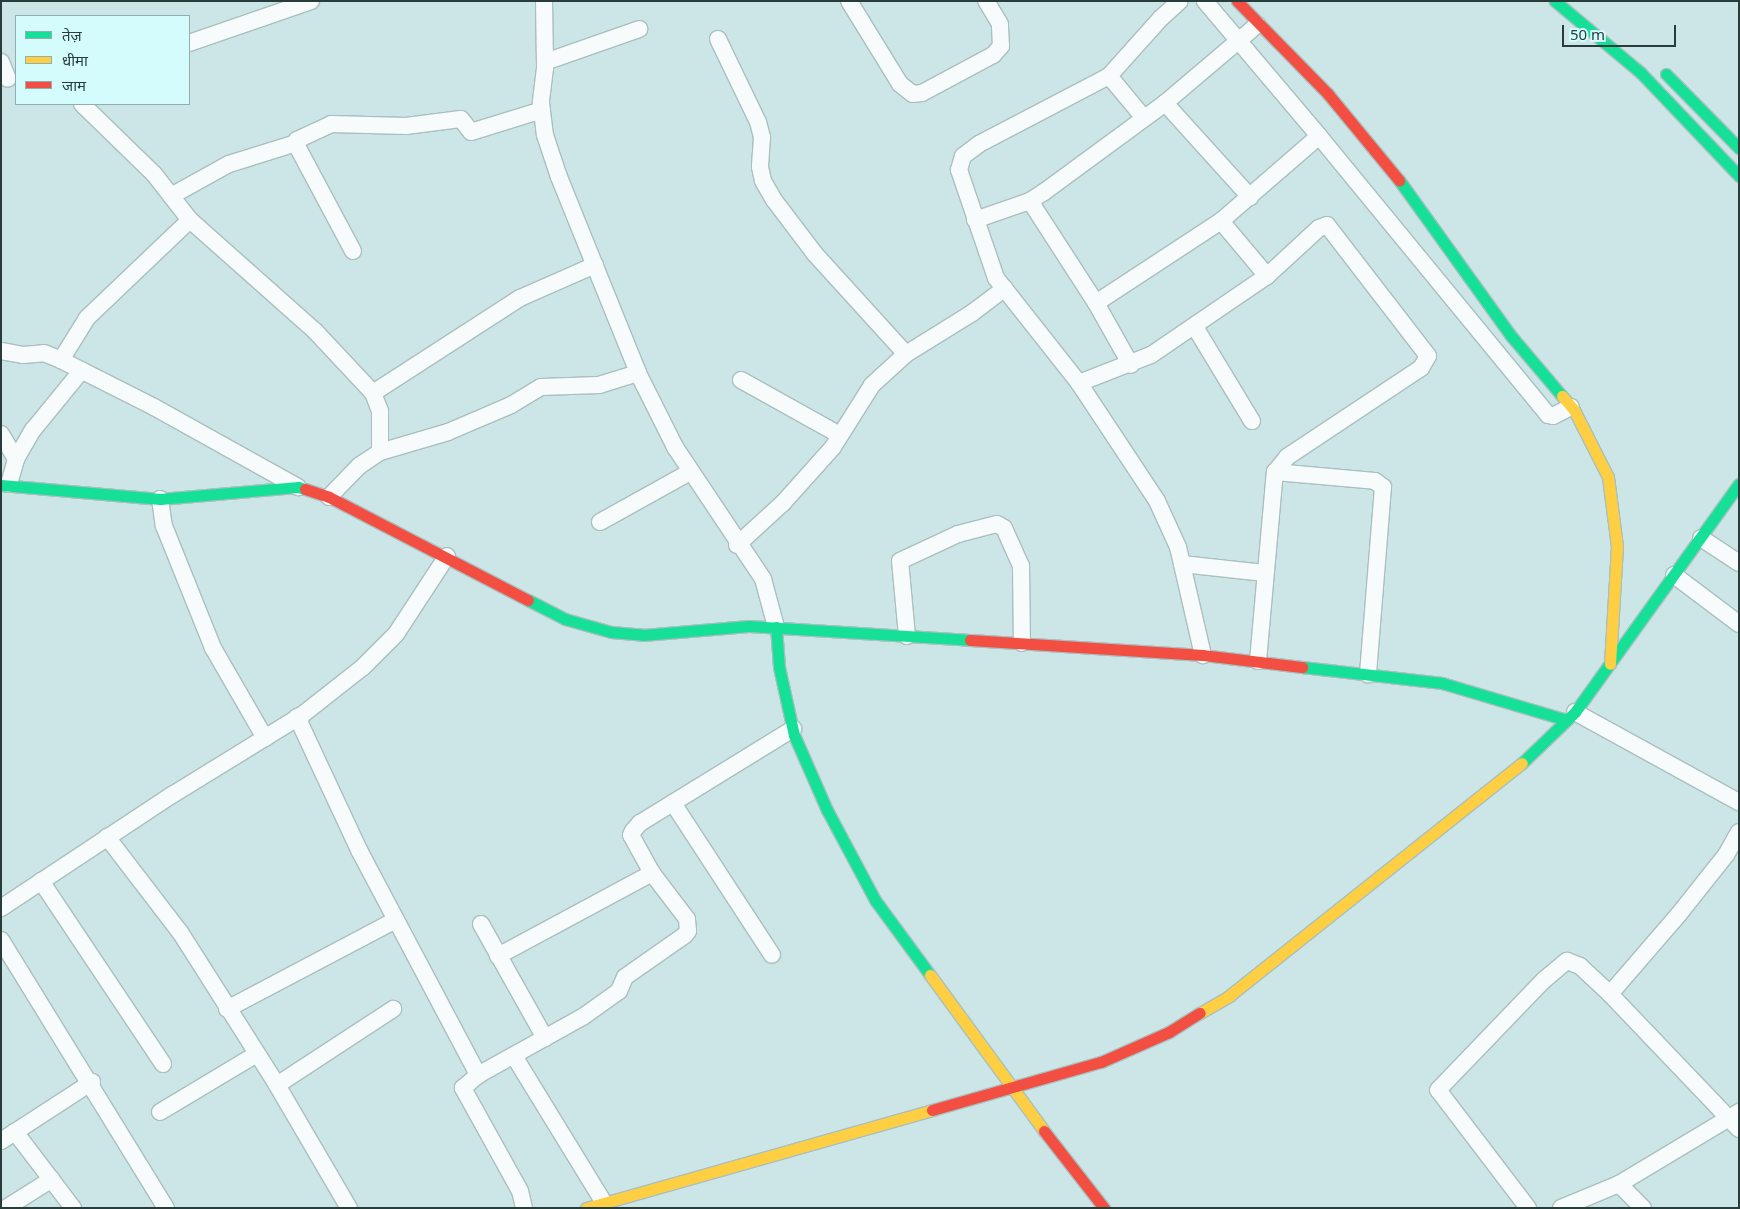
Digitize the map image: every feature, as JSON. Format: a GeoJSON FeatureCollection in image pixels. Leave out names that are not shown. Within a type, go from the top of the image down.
{"type":"FeatureCollection","features":[{"type":"Feature","properties":{"kind":"street"},"geometry":{"type":"LineString","coordinates":[[190,43],[311,1]]}},
{"type":"Feature","properties":{"kind":"street"},"geometry":{"type":"LineString","coordinates":[[544,1],[542,110],[545,135],[559,177],[638,373],[690,472],[737,545],[763,578],[776,628],[779,667],[793,729],[827,810],[874,900],[1072,1170],[1104,1208]]}},
{"type":"Feature","properties":{"kind":"street"},"geometry":{"type":"LineString","coordinates":[[849,1],[900,84],[913,94],[922,94],[993,55],[1002,46],[1000,24],[986,1]]}},
{"type":"Feature","properties":{"kind":"street"},"geometry":{"type":"LineString","coordinates":[[1180,1],[1161,18],[1109,76],[1082,93],[1048,105],[962,156],[958,170],[990,264],[1005,288],[1079,383],[1157,501],[1178,547],[1203,654]]}},
{"type":"Feature","properties":{"kind":"street"},"geometry":{"type":"LineString","coordinates":[[1205,1],[1328,94],[1398,179],[1512,337],[1608,477],[1617,546],[1610,665]]}},
{"type":"Feature","properties":{"kind":"street"},"geometry":{"type":"LineString","coordinates":[[1238,1],[1246,33],[1319,136],[1541,407],[1562,412]]}},
{"type":"Feature","properties":{"kind":"street"},"geometry":{"type":"LineString","coordinates":[[1554,1],[1643,69],[1739,176]]}},
{"type":"Feature","properties":{"kind":"street"},"geometry":{"type":"LineString","coordinates":[[544,62],[639,29]]}},
{"type":"Feature","properties":{"kind":"street"},"geometry":{"type":"LineString","coordinates":[[974,220],[1030,200],[1165,102],[1246,33]]}},
{"type":"Feature","properties":{"kind":"street"},"geometry":{"type":"LineString","coordinates":[[718,39],[758,122],[762,137],[760,167],[766,188],[814,254],[906,354]]}},
{"type":"Feature","properties":{"kind":"street"},"geometry":{"type":"LineString","coordinates":[[1,62],[8,80]]}},
{"type":"Feature","properties":{"kind":"street"},"geometry":{"type":"LineString","coordinates":[[1658,66],[1739,148]]}},
{"type":"Feature","properties":{"kind":"street"},"geometry":{"type":"LineString","coordinates":[[1109,76],[1144,118]]}},
{"type":"Feature","properties":{"kind":"street"},"geometry":{"type":"LineString","coordinates":[[1165,102],[1250,197]]}},
{"type":"Feature","properties":{"kind":"street"},"geometry":{"type":"LineString","coordinates":[[83,105],[154,174],[190,220],[315,331],[373,393],[380,411],[380,452]]}},
{"type":"Feature","properties":{"kind":"street"},"geometry":{"type":"LineString","coordinates":[[171,196],[229,164],[296,143],[331,124],[406,126],[462,119],[471,132],[542,110]]}},
{"type":"Feature","properties":{"kind":"street"},"geometry":{"type":"LineString","coordinates":[[1096,303],[1221,221],[1319,136]]}},
{"type":"Feature","properties":{"kind":"street"},"geometry":{"type":"LineString","coordinates":[[296,143],[353,251]]}},
{"type":"Feature","properties":{"kind":"street"},"geometry":{"type":"LineString","coordinates":[[1030,200],[1096,303],[1131,365]]}},
{"type":"Feature","properties":{"kind":"street"},"geometry":{"type":"LineString","coordinates":[[61,360],[87,318],[190,220]]}},
{"type":"Feature","properties":{"kind":"street"},"geometry":{"type":"LineString","coordinates":[[1221,221],[1266,276]]}},
{"type":"Feature","properties":{"kind":"street"},"geometry":{"type":"LineString","coordinates":[[1079,383],[1131,365],[1195,327],[1266,276],[1320,228],[1328,225],[1428,356],[1421,368],[1287,458],[1275,472],[1258,661]]}},
{"type":"Feature","properties":{"kind":"street"},"geometry":{"type":"LineString","coordinates":[[373,393],[520,298],[595,265]]}},
{"type":"Feature","properties":{"kind":"street"},"geometry":{"type":"LineString","coordinates":[[737,545],[808,477],[840,435],[872,385],[906,354],[972,314],[1005,288]]}},
{"type":"Feature","properties":{"kind":"street"},"geometry":{"type":"LineString","coordinates":[[1195,327],[1252,421]]}},
{"type":"Feature","properties":{"kind":"street"},"geometry":{"type":"LineString","coordinates":[[1,351],[23,355],[34,352],[61,360],[298,487],[329,497],[565,619],[611,632],[643,636],[749,626],[1203,654],[1442,683],[1571,716],[1739,802]]}},
{"type":"Feature","properties":{"kind":"street"},"geometry":{"type":"LineString","coordinates":[[82,370],[33,430],[16,459],[5,484],[160,499],[298,487]]}},
{"type":"Feature","properties":{"kind":"street"},"geometry":{"type":"LineString","coordinates":[[329,497],[359,466],[380,452],[448,432],[511,405],[541,387],[600,385],[638,373]]}},
{"type":"Feature","properties":{"kind":"street"},"geometry":{"type":"LineString","coordinates":[[741,380],[840,435]]}},
{"type":"Feature","properties":{"kind":"street"},"geometry":{"type":"LineString","coordinates":[[1,434],[16,459]]}},
{"type":"Feature","properties":{"kind":"street"},"geometry":{"type":"LineString","coordinates":[[600,522],[690,472]]}},
{"type":"Feature","properties":{"kind":"street"},"geometry":{"type":"LineString","coordinates":[[1275,472],[1375,481],[1383,487],[1368,674]]}},
{"type":"Feature","properties":{"kind":"street"},"geometry":{"type":"LineString","coordinates":[[586,1208],[1101,1062],[1169,1032],[1229,996],[1513,772],[1571,716],[1701,538],[1734,502],[1739,484]]}},
{"type":"Feature","properties":{"kind":"street"},"geometry":{"type":"LineString","coordinates":[[160,499],[164,526],[213,648],[265,738]]}},
{"type":"Feature","properties":{"kind":"street"},"geometry":{"type":"LineString","coordinates":[[907,636],[900,561],[958,534],[997,524],[1004,528],[1019,561],[1022,643]]}},
{"type":"Feature","properties":{"kind":"street"},"geometry":{"type":"LineString","coordinates":[[1701,538],[1739,563]]}},
{"type":"Feature","properties":{"kind":"street"},"geometry":{"type":"LineString","coordinates":[[1,908],[107,837],[297,717],[379,654],[396,634],[446,556]]}},
{"type":"Feature","properties":{"kind":"street"},"geometry":{"type":"LineString","coordinates":[[1182,564],[1265,573]]}},
{"type":"Feature","properties":{"kind":"street"},"geometry":{"type":"LineString","coordinates":[[1674,575],[1739,624]]}},
{"type":"Feature","properties":{"kind":"street"},"geometry":{"type":"LineString","coordinates":[[297,717],[396,920],[478,1075]]}},
{"type":"Feature","properties":{"kind":"street"},"geometry":{"type":"LineString","coordinates":[[524,1208],[520,1191],[464,1092],[466,1083],[545,1038],[615,994],[624,977],[688,931],[687,919],[652,873],[631,834],[640,823],[793,729]]}},
{"type":"Feature","properties":{"kind":"street"},"geometry":{"type":"LineString","coordinates":[[673,803],[772,955]]}},
{"type":"Feature","properties":{"kind":"street"},"geometry":{"type":"LineString","coordinates":[[1610,994],[1679,914],[1726,855],[1739,832]]}},
{"type":"Feature","properties":{"kind":"street"},"geometry":{"type":"LineString","coordinates":[[107,837],[180,932],[227,1009],[278,1085],[349,1208]]}},
{"type":"Feature","properties":{"kind":"street"},"geometry":{"type":"LineString","coordinates":[[498,956],[652,873]]}},
{"type":"Feature","properties":{"kind":"street"},"geometry":{"type":"LineString","coordinates":[[41,881],[163,1064]]}},
{"type":"Feature","properties":{"kind":"street"},"geometry":{"type":"LineString","coordinates":[[227,1009],[396,920]]}},
{"type":"Feature","properties":{"kind":"street"},"geometry":{"type":"LineString","coordinates":[[480,924],[545,1038]]}},
{"type":"Feature","properties":{"kind":"street"},"geometry":{"type":"LineString","coordinates":[[1,940],[92,1082],[166,1208]]}},
{"type":"Feature","properties":{"kind":"street"},"geometry":{"type":"LineString","coordinates":[[1528,1208],[1438,1090],[1544,980],[1567,961],[1580,966],[1610,994],[1736,1119],[1619,1184],[1561,1208]]}},
{"type":"Feature","properties":{"kind":"street"},"geometry":{"type":"LineString","coordinates":[[278,1085],[393,1009]]}},
{"type":"Feature","properties":{"kind":"street"},"geometry":{"type":"LineString","coordinates":[[160,1112],[257,1054]]}},
{"type":"Feature","properties":{"kind":"street"},"geometry":{"type":"LineString","coordinates":[[514,1056],[604,1202]]}},
{"type":"Feature","properties":{"kind":"street"},"geometry":{"type":"LineString","coordinates":[[1,1141],[92,1082]]}},
{"type":"Feature","properties":{"kind":"street"},"geometry":{"type":"LineString","coordinates":[[15,1132],[74,1208]]}},
{"type":"Feature","properties":{"kind":"street"},"geometry":{"type":"LineString","coordinates":[[6,1208],[52,1179]]}},
{"type":"Feature","properties":{"kind":"street"},"geometry":{"type":"LineString","coordinates":[[1619,1184],[1643,1208]]}},
{"type":"Feature","properties":{"kind":"traffic: fast"},"geometry":{"type":"LineString","coordinates":[[1555,1],[1640,72],[1739,176]]}},
{"type":"Feature","properties":{"kind":"traffic: fast"},"geometry":{"type":"LineString","coordinates":[[1666,74],[1739,148]]}},
{"type":"Feature","properties":{"kind":"traffic: fast"},"geometry":{"type":"LineString","coordinates":[[1399,180],[1512,337],[1562,396]]}},
{"type":"Feature","properties":{"kind":"traffic: fast"},"geometry":{"type":"LineString","coordinates":[[1522,763],[1575,712],[1739,484]]}},
{"type":"Feature","properties":{"kind":"traffic: fast"},"geometry":{"type":"LineString","coordinates":[[1,485],[160,499],[298,487],[305,489]]}},
{"type":"Feature","properties":{"kind":"traffic: fast"},"geometry":{"type":"LineString","coordinates":[[528,600],[565,619],[611,632],[643,635],[749,626],[970,640]]}},
{"type":"Feature","properties":{"kind":"traffic: fast"},"geometry":{"type":"LineString","coordinates":[[776,627],[779,667],[794,735],[827,810],[875,900],[930,975]]}},
{"type":"Feature","properties":{"kind":"traffic: fast"},"geometry":{"type":"LineString","coordinates":[[1302,667],[1442,683],[1567,720]]}},
{"type":"Feature","properties":{"kind":"traffic: slow"},"geometry":{"type":"LineString","coordinates":[[1562,396],[1574,410],[1608,477],[1617,546],[1610,664]]}},
{"type":"Feature","properties":{"kind":"traffic: slow"},"geometry":{"type":"LineString","coordinates":[[1200,1013],[1229,996],[1522,763]]}},
{"type":"Feature","properties":{"kind":"traffic: slow"},"geometry":{"type":"LineString","coordinates":[[930,975],[1044,1131]]}},
{"type":"Feature","properties":{"kind":"traffic: slow"},"geometry":{"type":"LineString","coordinates":[[586,1208],[932,1110]]}},
{"type":"Feature","properties":{"kind":"traffic: jam"},"geometry":{"type":"LineString","coordinates":[[1237,1],[1328,94],[1399,180]]}},
{"type":"Feature","properties":{"kind":"traffic: jam"},"geometry":{"type":"LineString","coordinates":[[305,489],[329,497],[528,600]]}},
{"type":"Feature","properties":{"kind":"traffic: jam"},"geometry":{"type":"LineString","coordinates":[[970,640],[1203,655],[1302,667]]}},
{"type":"Feature","properties":{"kind":"traffic: jam"},"geometry":{"type":"LineString","coordinates":[[932,1110],[1101,1062],[1169,1032],[1200,1013]]}},
{"type":"Feature","properties":{"kind":"traffic: jam"},"geometry":{"type":"LineString","coordinates":[[1044,1131],[1104,1208]]}}]}
